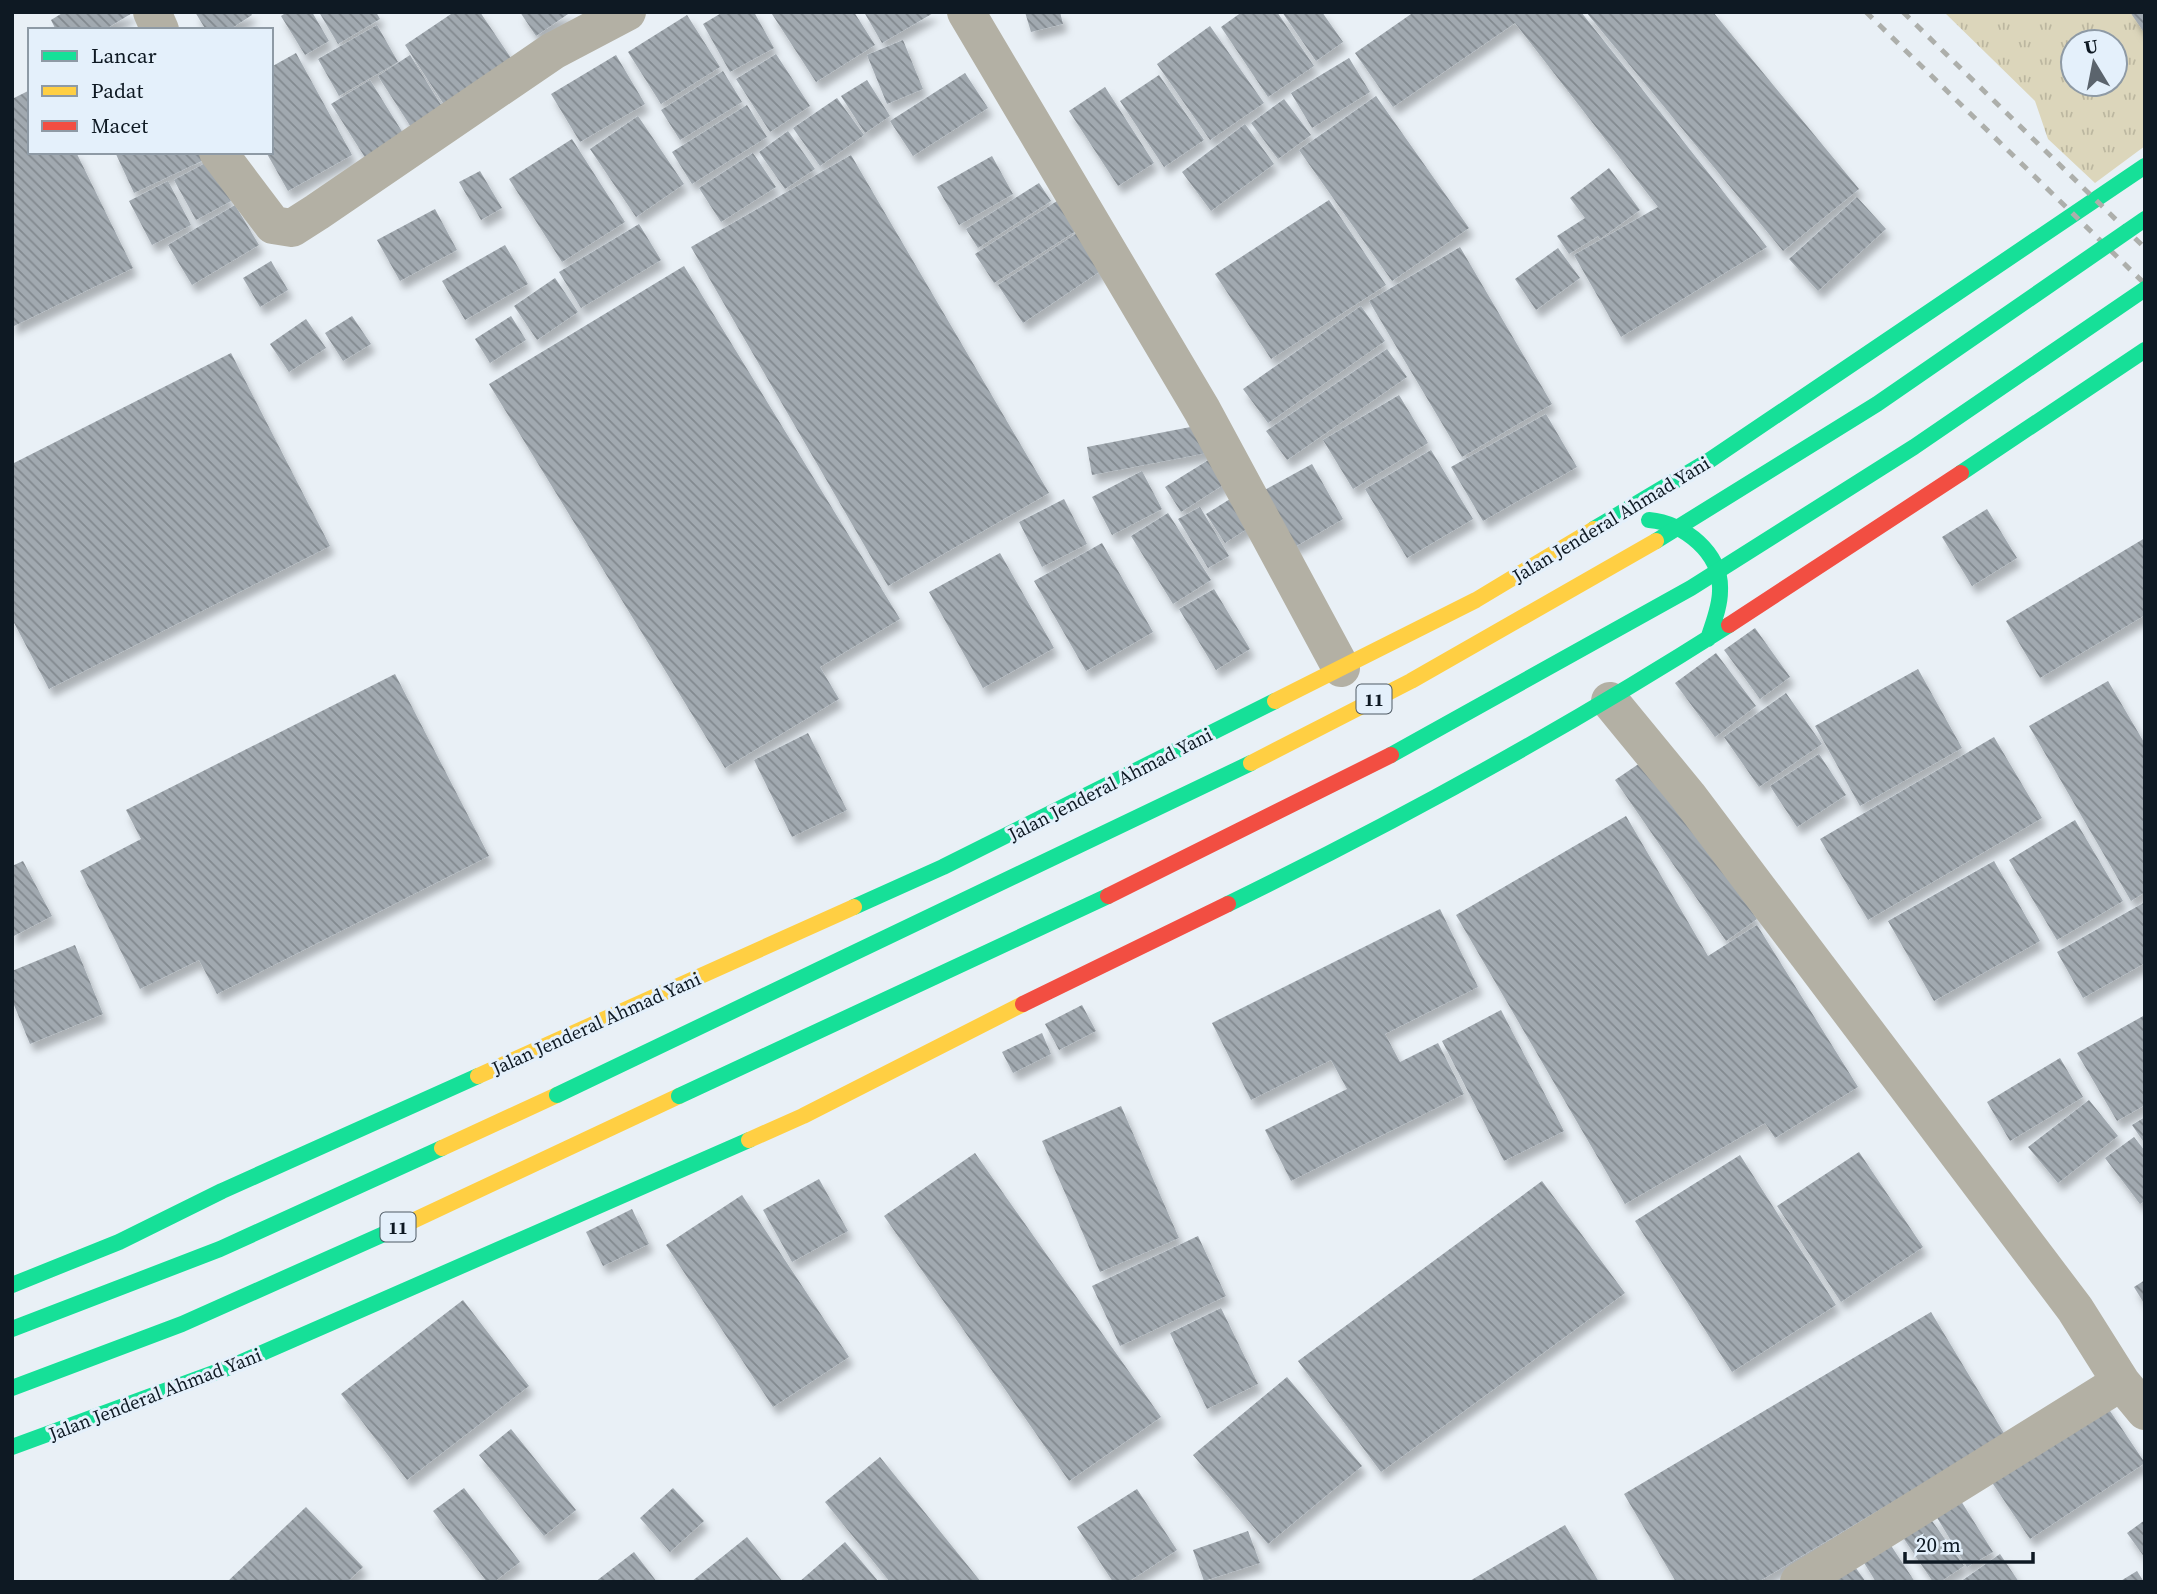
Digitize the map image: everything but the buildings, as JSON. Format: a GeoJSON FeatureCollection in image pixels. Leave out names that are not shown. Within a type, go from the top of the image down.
{"type":"FeatureCollection","features":[{"type":"Feature","properties":{"kind":"main road","name":"Jalan Jenderal Ahmad Yani"},"geometry":{"type":"LineString","coordinates":[[12,1284],[64,1267],[154,1228],[222,1191],[937,870],[1476,600],[1710,460],[2145,166]]}},
{"type":"Feature","properties":{"kind":"main road","name":"Jalan Jenderal Ahmad Yani"},"geometry":{"type":"LineString","coordinates":[[12,1329],[215,1259],[1142,816],[1408,682],[1713,508],[1881,402],[2058,283],[2145,219]]}},
{"type":"Feature","properties":{"kind":"main road","name":"11"},"geometry":{"type":"LineString","coordinates":[[12,1388],[116,1353],[231,1297],[1164,870],[1420,741],[1690,588],[1914,447],[2145,289]]}},
{"type":"Feature","properties":{"kind":"main road","name":"Jalan Jenderal Ahmad Yani"},"geometry":{"type":"LineString","coordinates":[[12,1447],[230,1367],[803,1116],[1036,997],[1362,839],[1611,701],[2145,350]]}},
{"type":"Feature","properties":{"kind":"main road"},"geometry":{"type":"LineString","coordinates":[[1612,521],[1655,520],[1680,526],[1708,554],[1720,587],[1708,639]]}},
{"type":"Feature","properties":{"kind":"street"},"geometry":{"type":"LineString","coordinates":[[152,12],[159,28]]}},
{"type":"Feature","properties":{"kind":"street"},"geometry":{"type":"LineString","coordinates":[[220,154],[273,225],[292,228],[382,170],[553,51],[626,12]]}},
{"type":"Feature","properties":{"kind":"street"},"geometry":{"type":"LineString","coordinates":[[966,12],[1202,410],[1341,668]]}},
{"type":"Feature","properties":{"kind":"street"},"geometry":{"type":"LineString","coordinates":[[1611,701],[1688,796],[2075,1309],[2121,1382],[2145,1411]]}},
{"type":"Feature","properties":{"kind":"street"},"geometry":{"type":"LineString","coordinates":[[1799,1582],[2121,1382]]}},
{"type":"Feature","properties":{"kind":"green space"},"geometry":{"type":"Polygon","coordinates":[[[1944,12],[2145,12],[2145,146],[2095,183],[2048,139],[2035,101],[1944,12]]]}},
{"type":"Feature","properties":{"kind":"railway"},"geometry":{"type":"LineString","coordinates":[[1866,12],[2145,284]]}},
{"type":"Feature","properties":{"kind":"railway"},"geometry":{"type":"LineString","coordinates":[[1903,12],[2145,248]]}},
{"type":"Feature","properties":{"kind":"traffic: fast"},"geometry":{"type":"LineString","coordinates":[[1594,529],[1710,460],[2145,166]]}},
{"type":"Feature","properties":{"kind":"traffic: fast"},"geometry":{"type":"LineString","coordinates":[[1656,541],[1877,404],[2145,219]]}},
{"type":"Feature","properties":{"kind":"traffic: fast"},"geometry":{"type":"LineString","coordinates":[[1391,755],[1691,588],[1914,447],[2145,289]]}},
{"type":"Feature","properties":{"kind":"traffic: fast"},"geometry":{"type":"LineString","coordinates":[[1961,473],[2145,350]]}},
{"type":"Feature","properties":{"kind":"traffic: fast"},"geometry":{"type":"LineString","coordinates":[[1649,520],[1662,522],[1687,534],[1698,542],[1715,564],[1720,597],[1708,639]]}},
{"type":"Feature","properties":{"kind":"traffic: fast"},"geometry":{"type":"LineString","coordinates":[[1228,904],[1482,772],[1729,625]]}},
{"type":"Feature","properties":{"kind":"traffic: fast"},"geometry":{"type":"LineString","coordinates":[[854,907],[943,867],[1275,701]]}},
{"type":"Feature","properties":{"kind":"traffic: fast"},"geometry":{"type":"LineString","coordinates":[[557,1095],[1251,763]]}},
{"type":"Feature","properties":{"kind":"traffic: fast"},"geometry":{"type":"LineString","coordinates":[[679,1096],[1108,896]]}},
{"type":"Feature","properties":{"kind":"traffic: fast"},"geometry":{"type":"LineString","coordinates":[[12,1285],[119,1242],[222,1191],[478,1076]]}},
{"type":"Feature","properties":{"kind":"traffic: fast"},"geometry":{"type":"LineString","coordinates":[[12,1447],[230,1367],[749,1140]]}},
{"type":"Feature","properties":{"kind":"traffic: fast"},"geometry":{"type":"LineString","coordinates":[[12,1329],[220,1249],[442,1148]]}},
{"type":"Feature","properties":{"kind":"traffic: fast"},"geometry":{"type":"LineString","coordinates":[[12,1388],[182,1324],[404,1225]]}},
{"type":"Feature","properties":{"kind":"traffic: slow"},"geometry":{"type":"LineString","coordinates":[[1275,701],[1476,600],[1594,529]]}},
{"type":"Feature","properties":{"kind":"traffic: slow"},"geometry":{"type":"LineString","coordinates":[[1251,763],[1411,681],[1656,541]]}},
{"type":"Feature","properties":{"kind":"traffic: slow"},"geometry":{"type":"LineString","coordinates":[[478,1076],[854,907]]}},
{"type":"Feature","properties":{"kind":"traffic: slow"},"geometry":{"type":"LineString","coordinates":[[749,1140],[803,1116],[1023,1004]]}},
{"type":"Feature","properties":{"kind":"traffic: slow"},"geometry":{"type":"LineString","coordinates":[[442,1148],[557,1095]]}},
{"type":"Feature","properties":{"kind":"traffic: slow"},"geometry":{"type":"LineString","coordinates":[[404,1225],[679,1096]]}},
{"type":"Feature","properties":{"kind":"traffic: jam"},"geometry":{"type":"LineString","coordinates":[[1729,625],[1961,473]]}},
{"type":"Feature","properties":{"kind":"traffic: jam"},"geometry":{"type":"LineString","coordinates":[[1108,896],[1391,755]]}},
{"type":"Feature","properties":{"kind":"traffic: jam"},"geometry":{"type":"LineString","coordinates":[[1023,1004],[1228,904]]}}]}
